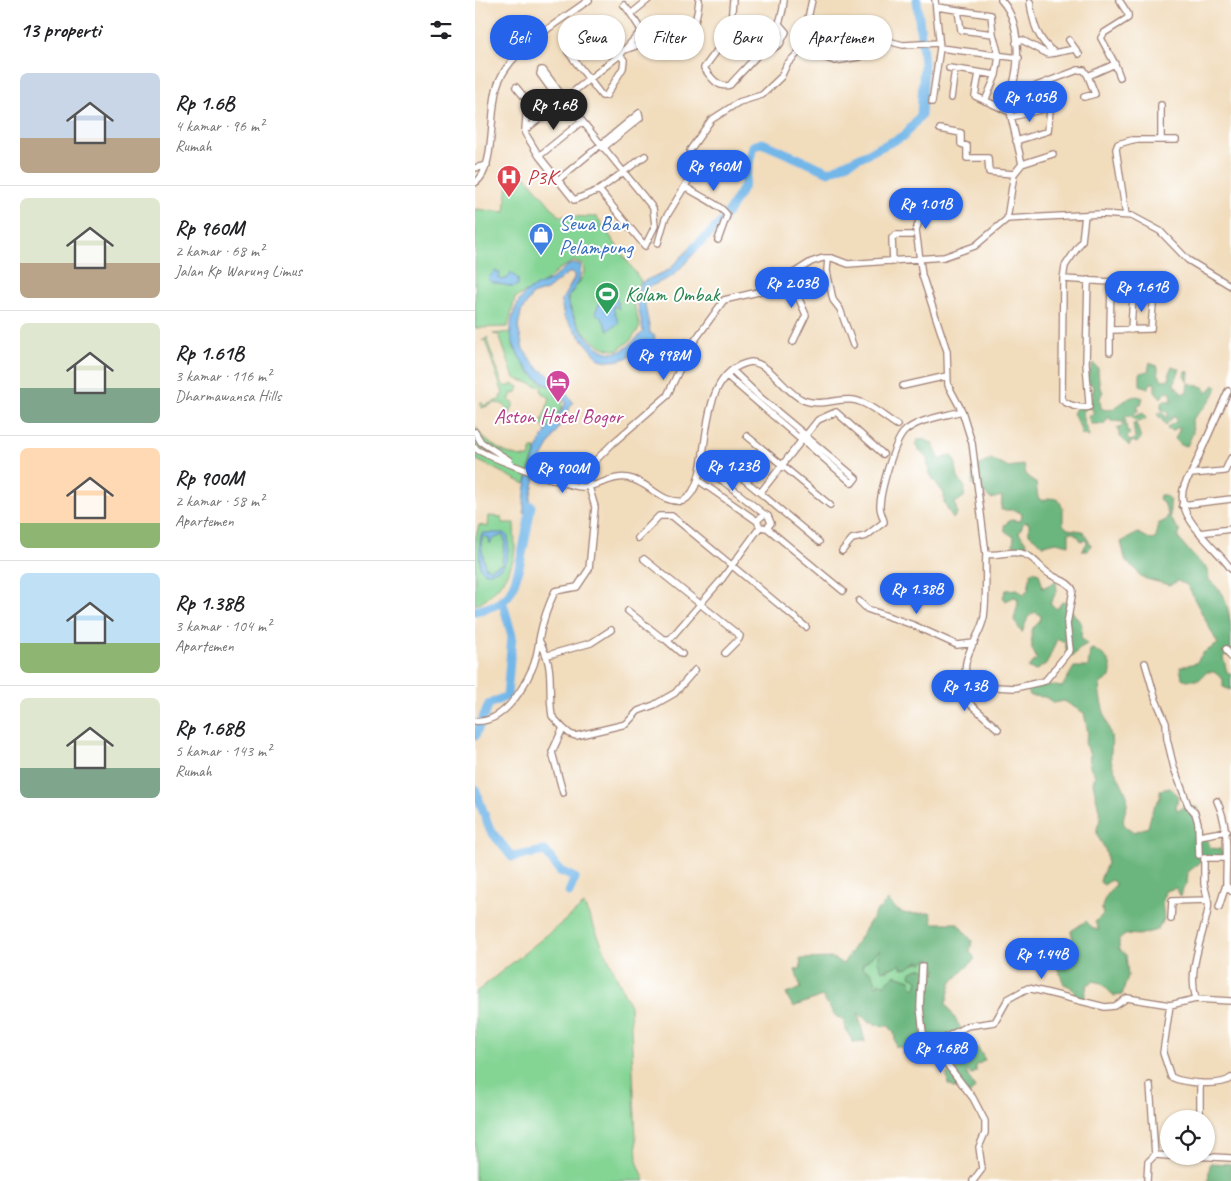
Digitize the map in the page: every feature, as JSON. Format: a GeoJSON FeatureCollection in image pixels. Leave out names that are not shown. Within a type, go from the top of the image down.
{"type":"FeatureCollection","features":[{"type":"Feature","properties":{"kind":"street"},"geometry":{"type":"LineString","coordinates":[[475,183],[482,176],[487,165],[494,97],[502,75],[524,48],[581,2],[589,0]]}},
{"type":"Feature","properties":{"kind":"street"},"geometry":{"type":"LineString","coordinates":[[631,13],[648,0]]}},
{"type":"Feature","properties":{"kind":"street"},"geometry":{"type":"LineString","coordinates":[[696,15],[699,0]]}},
{"type":"Feature","properties":{"kind":"street"},"geometry":{"type":"LineString","coordinates":[[732,15],[733,0]]}},
{"type":"Feature","properties":{"kind":"street"},"geometry":{"type":"LineString","coordinates":[[780,22],[784,0]]}},
{"type":"Feature","properties":{"kind":"street"},"geometry":{"type":"LineString","coordinates":[[809,15],[812,0]]}},
{"type":"Feature","properties":{"kind":"street"},"geometry":{"type":"LineString","coordinates":[[932,102],[940,46],[935,0]]}},
{"type":"Feature","properties":{"kind":"street"},"geometry":{"type":"LineString","coordinates":[[1001,0],[1010,16],[1019,58],[1008,111],[1020,165]]}},
{"type":"Feature","properties":{"kind":"street"},"geometry":{"type":"LineString","coordinates":[[1119,0],[1128,14],[1128,18],[1101,38],[1120,77]]}},
{"type":"Feature","properties":{"kind":"street"},"geometry":{"type":"LineString","coordinates":[[1030,2],[1036,31],[1043,43],[1055,53]]}},
{"type":"Feature","properties":{"kind":"street"},"geometry":{"type":"LineString","coordinates":[[624,5],[635,20]]}},
{"type":"Feature","properties":{"kind":"street"},"geometry":{"type":"LineString","coordinates":[[937,7],[958,11],[990,13],[999,56],[995,75],[985,101]]}},
{"type":"Feature","properties":{"kind":"street"},"geometry":{"type":"LineString","coordinates":[[958,11],[961,30],[993,34]]}},
{"type":"Feature","properties":{"kind":"street"},"geometry":{"type":"LineString","coordinates":[[598,28],[621,54],[595,29],[598,28]]}},
{"type":"Feature","properties":{"kind":"street"},"geometry":{"type":"LineString","coordinates":[[780,28],[787,32],[780,44]]}},
{"type":"Feature","properties":{"kind":"street"},"geometry":{"type":"LineString","coordinates":[[625,48],[635,36]]}},
{"type":"Feature","properties":{"kind":"street"},"geometry":{"type":"LineString","coordinates":[[1016,42],[1022,40],[1040,52],[1047,54],[1077,52],[1069,40]]}},
{"type":"Feature","properties":{"kind":"street"},"geometry":{"type":"LineString","coordinates":[[892,43],[903,45],[924,44],[1019,58]]}},
{"type":"Feature","properties":{"kind":"street"},"geometry":{"type":"LineString","coordinates":[[714,56],[704,68],[719,85],[730,85],[753,60]]}},
{"type":"Feature","properties":{"kind":"street"},"geometry":{"type":"LineString","coordinates":[[574,60],[603,96],[606,96],[624,65],[623,60]]}},
{"type":"Feature","properties":{"kind":"street"},"geometry":{"type":"LineString","coordinates":[[525,130],[543,118],[614,60]]}},
{"type":"Feature","properties":{"kind":"street"},"geometry":{"type":"LineString","coordinates":[[658,243],[665,217],[686,187],[692,163],[689,151],[711,120],[739,102],[762,95],[781,78],[787,64],[791,60]]}},
{"type":"Feature","properties":{"kind":"street"},"geometry":{"type":"LineString","coordinates":[[1088,76],[1115,64]]}},
{"type":"Feature","properties":{"kind":"street"},"geometry":{"type":"LineString","coordinates":[[951,98],[952,68],[995,75]]}},
{"type":"Feature","properties":{"kind":"street"},"geometry":{"type":"LineString","coordinates":[[1010,96],[1081,69],[1088,76],[1095,94],[1084,97]]}},
{"type":"Feature","properties":{"kind":"street"},"geometry":{"type":"LineString","coordinates":[[564,100],[543,70],[541,70],[540,74],[564,100],[569,105],[654,212],[655,226],[645,246],[599,190]]}},
{"type":"Feature","properties":{"kind":"street"},"geometry":{"type":"LineString","coordinates":[[979,73],[975,96],[1008,111],[1048,108],[1050,110],[1048,131],[1016,141]]}},
{"type":"Feature","properties":{"kind":"street"},"geometry":{"type":"LineString","coordinates":[[516,87],[525,98],[527,104],[525,137],[574,200],[599,190],[622,171],[645,156]]}},
{"type":"Feature","properties":{"kind":"street"},"geometry":{"type":"LineString","coordinates":[[527,104],[543,118]]}},
{"type":"Feature","properties":{"kind":"street"},"geometry":{"type":"LineString","coordinates":[[1161,105],[1161,140]]}},
{"type":"Feature","properties":{"kind":"street"},"geometry":{"type":"LineString","coordinates":[[558,180],[602,147],[640,118],[639,113],[605,140],[602,147]]}},
{"type":"Feature","properties":{"kind":"street"},"geometry":{"type":"LineString","coordinates":[[539,156],[581,122]]}},
{"type":"Feature","properties":{"kind":"street"},"geometry":{"type":"LineString","coordinates":[[940,129],[961,133],[961,144],[967,147],[967,158],[988,158],[989,172],[1014,174]]}},
{"type":"Feature","properties":{"kind":"street"},"geometry":{"type":"LineString","coordinates":[[1127,215],[1116,149],[1118,144],[1132,140],[1175,140]]}},
{"type":"Feature","properties":{"kind":"street"},"geometry":{"type":"LineString","coordinates":[[1007,219],[1009,196],[1014,185],[1014,174],[1020,165],[1053,154]]}},
{"type":"Feature","properties":{"kind":"street"},"geometry":{"type":"LineString","coordinates":[[475,168],[487,165]]}},
{"type":"Feature","properties":{"kind":"street"},"geometry":{"type":"LineString","coordinates":[[686,187],[700,198],[717,205],[726,214],[719,240]]}},
{"type":"Feature","properties":{"kind":"street"},"geometry":{"type":"LineString","coordinates":[[926,199],[916,230],[919,260],[926,292],[947,351],[948,384],[963,411],[972,444],[986,554],[986,591],[983,617],[965,664],[968,680],[968,702],[998,729]]}},
{"type":"Feature","properties":{"kind":"street"},"geometry":{"type":"LineString","coordinates":[[1085,215],[1082,241],[1065,266],[1063,279],[1062,400],[1066,403],[1085,408],[1089,407],[1086,363],[1088,280]]}},
{"type":"Feature","properties":{"kind":"street"},"geometry":{"type":"LineString","coordinates":[[476,721],[485,722],[506,709],[513,701],[532,670],[539,640],[555,591],[577,587],[588,572],[595,507],[589,487],[590,468],[593,463],[667,396],[690,347],[722,302],[727,298],[758,292],[811,262],[828,258],[844,264],[944,257],[975,246],[1007,219],[1085,215],[1127,215],[1160,231],[1188,260],[1231,286]]}},
{"type":"Feature","properties":{"kind":"street"},"geometry":{"type":"LineString","coordinates":[[893,262],[892,238],[896,235],[911,234]]}},
{"type":"Feature","properties":{"kind":"street"},"geometry":{"type":"LineString","coordinates":[[828,258],[827,271],[833,300],[840,309],[853,345]]}},
{"type":"Feature","properties":{"kind":"street"},"geometry":{"type":"LineString","coordinates":[[789,276],[806,315],[793,342]]}},
{"type":"Feature","properties":{"kind":"street"},"geometry":{"type":"LineString","coordinates":[[1063,279],[1111,282],[1110,352]]}},
{"type":"Feature","properties":{"kind":"street"},"geometry":{"type":"LineString","coordinates":[[1131,330],[1133,295]]}},
{"type":"Feature","properties":{"kind":"street"},"geometry":{"type":"LineString","coordinates":[[1110,330],[1151,329],[1153,305]]}},
{"type":"Feature","properties":{"kind":"street"},"geometry":{"type":"LineString","coordinates":[[475,432],[481,442],[513,463],[572,486],[589,487],[626,478],[643,482],[664,499],[673,502],[686,500],[695,490],[701,468],[704,438],[717,388],[727,376],[745,363],[755,362],[762,365],[803,400],[814,402],[852,400],[861,402],[897,425]]}},
{"type":"Feature","properties":{"kind":"street"},"geometry":{"type":"LineString","coordinates":[[733,371],[767,406],[834,465]]}},
{"type":"Feature","properties":{"kind":"street"},"geometry":{"type":"LineString","coordinates":[[727,376],[743,391],[767,406]]}},
{"type":"Feature","properties":{"kind":"street"},"geometry":{"type":"LineString","coordinates":[[903,386],[947,376]]}},
{"type":"Feature","properties":{"kind":"street"},"geometry":{"type":"LineString","coordinates":[[743,391],[748,385]]}},
{"type":"Feature","properties":{"kind":"street"},"geometry":{"type":"LineString","coordinates":[[1230,390],[1184,488],[1182,506],[1199,533],[1224,558],[1231,569]]}},
{"type":"Feature","properties":{"kind":"street"},"geometry":{"type":"LineString","coordinates":[[842,551],[853,539],[865,536],[884,522],[880,508],[881,495],[895,449],[904,432],[917,424],[963,411]]}},
{"type":"Feature","properties":{"kind":"street"},"geometry":{"type":"LineString","coordinates":[[760,493],[818,420],[836,412],[883,454]]}},
{"type":"Feature","properties":{"kind":"street"},"geometry":{"type":"LineString","coordinates":[[747,436],[829,505]]}},
{"type":"Feature","properties":{"kind":"street"},"geometry":{"type":"LineString","coordinates":[[475,448],[489,456],[513,463]]}},
{"type":"Feature","properties":{"kind":"street"},"geometry":{"type":"LineString","coordinates":[[1191,474],[1228,471],[1231,458]]}},
{"type":"Feature","properties":{"kind":"street"},"geometry":{"type":"LineString","coordinates":[[729,467],[819,542]]}},
{"type":"Feature","properties":{"kind":"street"},"geometry":{"type":"LineString","coordinates":[[701,468],[723,481],[771,520],[767,528]]}},
{"type":"Feature","properties":{"kind":"street"},"geometry":{"type":"LineString","coordinates":[[698,480],[758,524],[767,528],[843,591]]}},
{"type":"Feature","properties":{"kind":"street"},"geometry":{"type":"LineString","coordinates":[[1182,506],[1231,499]]}},
{"type":"Feature","properties":{"kind":"street"},"geometry":{"type":"LineString","coordinates":[[666,640],[670,639],[732,566],[764,514]]}},
{"type":"Feature","properties":{"kind":"street"},"geometry":{"type":"LineString","coordinates":[[637,538],[655,518],[667,515],[683,524],[806,627]]}},
{"type":"Feature","properties":{"kind":"street"},"geometry":{"type":"LineString","coordinates":[[1199,533],[1231,528]]}},
{"type":"Feature","properties":{"kind":"street"},"geometry":{"type":"LineString","coordinates":[[968,680],[993,687],[1015,688],[1043,682],[1070,650],[1067,624],[1074,594],[1071,585],[1050,575],[1025,554],[1012,552],[998,556],[986,554]]}},
{"type":"Feature","properties":{"kind":"street"},"geometry":{"type":"LineString","coordinates":[[1224,558],[1231,558]]}},
{"type":"Feature","properties":{"kind":"street"},"geometry":{"type":"LineString","coordinates":[[644,559],[740,636],[725,653]]}},
{"type":"Feature","properties":{"kind":"street"},"geometry":{"type":"LineString","coordinates":[[859,601],[867,609],[913,625],[957,645],[974,643]]}},
{"type":"Feature","properties":{"kind":"street"},"geometry":{"type":"LineString","coordinates":[[629,612],[682,654]]}},
{"type":"Feature","properties":{"kind":"street"},"geometry":{"type":"LineString","coordinates":[[548,655],[591,643],[611,630]]}},
{"type":"Feature","properties":{"kind":"street"},"geometry":{"type":"LineString","coordinates":[[539,640],[548,655],[552,716],[570,734],[577,736],[621,726],[638,712],[655,705],[675,693],[695,670]]}},
{"type":"Feature","properties":{"kind":"street"},"geometry":{"type":"LineString","coordinates":[[1227,650],[1231,657]]}},
{"type":"Feature","properties":{"kind":"street"},"geometry":{"type":"LineString","coordinates":[[1145,663],[1156,700],[1167,722],[1167,739],[1174,768],[1188,805],[1195,813],[1199,836],[1199,855]]}},
{"type":"Feature","properties":{"kind":"street"},"geometry":{"type":"LineString","coordinates":[[563,728],[552,752],[563,793]]}},
{"type":"Feature","properties":{"kind":"street"},"geometry":{"type":"LineString","coordinates":[[1217,801],[1225,818],[1227,832],[1226,885],[1219,907]]}},
{"type":"Feature","properties":{"kind":"street"},"geometry":{"type":"LineString","coordinates":[[1199,836],[1227,832]]}},
{"type":"Feature","properties":{"kind":"street"},"geometry":{"type":"LineString","coordinates":[[1196,999],[1193,965],[1198,956],[1208,910],[1208,900],[1203,884],[1204,858],[1226,858]]}},
{"type":"Feature","properties":{"kind":"street"},"geometry":{"type":"LineString","coordinates":[[1226,885],[1231,891]]}},
{"type":"Feature","properties":{"kind":"street"},"geometry":{"type":"LineString","coordinates":[[1171,919],[1172,901],[1208,900]]}},
{"type":"Feature","properties":{"kind":"street"},"geometry":{"type":"LineString","coordinates":[[922,966],[920,1008],[923,1033],[973,1098],[985,1121],[985,1133],[979,1148],[982,1169],[973,1181]]}},
{"type":"Feature","properties":{"kind":"street"},"geometry":{"type":"LineString","coordinates":[[932,1045],[967,1026],[994,1023],[1009,1000],[1028,988],[1105,1007],[1115,1006],[1127,998],[1170,1005],[1196,999],[1231,1001]]}},
{"type":"Feature","properties":{"kind":"street"},"geometry":{"type":"LineString","coordinates":[[1170,1005],[1163,1046],[1164,1061],[1173,1078],[1200,1083],[1222,1082],[1231,1078]]}},
{"type":"Feature","properties":{"kind":"street"},"geometry":{"type":"LineString","coordinates":[[1200,1083],[1200,1110]]}},
{"type":"Feature","properties":{"kind":"street"},"geometry":{"type":"LineString","coordinates":[[1150,1085],[1155,1155]]}},
{"type":"Feature","properties":{"kind":"street"},"geometry":{"type":"LineString","coordinates":[[1147,1181],[1148,1162],[1155,1155],[1160,1155]]}},
{"type":"Feature","properties":{"kind":"street"},"geometry":{"type":"LineString","coordinates":[[1215,1157],[1231,1158]]}},
{"type":"Feature","properties":{"kind":"green space"},"geometry":{"type":"Polygon","coordinates":[[[509,171],[522,172],[559,216],[597,217],[641,281],[633,300],[640,327],[631,340],[618,350],[600,346],[592,340],[573,315],[568,297],[584,272],[583,264],[575,261],[559,269],[547,281],[515,298],[508,327],[475,328],[475,209],[505,212],[509,171]]]}},
{"type":"Feature","properties":{"kind":"green space"},"geometry":{"type":"Polygon","coordinates":[[[511,332],[514,348],[527,370],[543,384],[553,387],[563,400],[562,408],[546,431],[541,424],[550,398],[542,393],[541,387],[514,378],[499,335],[493,334],[511,332]]]}},
{"type":"Feature","properties":{"kind":"green space"},"geometry":{"type":"Polygon","coordinates":[[[488,337],[487,340],[502,383],[506,387],[514,384],[519,387],[516,394],[512,393],[509,401],[514,403],[510,414],[503,404],[495,403],[482,408],[479,403],[482,402],[483,406],[501,399],[500,396],[503,394],[485,340],[482,341],[488,337]]]}},
{"type":"Feature","properties":{"kind":"green space"},"geometry":{"type":"Polygon","coordinates":[[[1150,362],[1158,367],[1158,373],[1162,380],[1170,379],[1169,373],[1172,366],[1180,369],[1174,384],[1183,394],[1187,391],[1188,383],[1203,387],[1207,393],[1214,385],[1217,387],[1210,401],[1192,420],[1193,433],[1187,446],[1181,445],[1175,439],[1180,428],[1176,428],[1173,431],[1168,430],[1167,427],[1177,421],[1174,416],[1166,425],[1157,414],[1161,412],[1168,418],[1168,413],[1161,409],[1161,403],[1164,400],[1172,401],[1171,393],[1166,391],[1161,398],[1155,391],[1155,383],[1151,383],[1148,388],[1140,385],[1140,373],[1148,371],[1150,362]]]}},
{"type":"Feature","properties":{"kind":"green space"},"geometry":{"type":"Polygon","coordinates":[[[1093,363],[1098,368],[1100,388],[1103,391],[1100,398],[1101,408],[1106,410],[1112,409],[1132,397],[1143,398],[1141,404],[1137,406],[1139,410],[1134,413],[1136,416],[1143,413],[1146,419],[1138,422],[1130,415],[1125,417],[1127,431],[1130,433],[1127,437],[1128,440],[1132,441],[1129,446],[1120,436],[1117,428],[1122,426],[1123,422],[1112,421],[1109,417],[1104,424],[1091,424],[1088,417],[1093,414],[1093,410],[1088,407],[1083,413],[1083,417],[1089,437],[1081,434],[1080,427],[1073,414],[1077,406],[1090,402],[1094,387],[1086,381],[1093,363]]]}},
{"type":"Feature","properties":{"kind":"green space"},"geometry":{"type":"Polygon","coordinates":[[[1186,371],[1189,372],[1188,383],[1184,375],[1186,371]]]}},
{"type":"Feature","properties":{"kind":"green space"},"geometry":{"type":"Polygon","coordinates":[[[1133,423],[1136,423],[1141,438],[1137,443],[1132,441],[1135,438],[1133,423]]]}},
{"type":"Feature","properties":{"kind":"green space"},"geometry":{"type":"Polygon","coordinates":[[[475,428],[485,439],[507,453],[529,457],[532,449],[536,449],[525,484],[475,459],[475,428]]]}},
{"type":"Feature","properties":{"kind":"green space"},"geometry":{"type":"Polygon","coordinates":[[[923,439],[932,443],[940,460],[951,455],[955,459],[958,478],[965,487],[964,497],[955,503],[957,513],[953,519],[944,502],[944,494],[929,473],[927,459],[915,445],[917,440],[923,439]]]}},
{"type":"Feature","properties":{"kind":"green space"},"geometry":{"type":"Polygon","coordinates":[[[991,459],[1007,467],[1024,465],[1026,474],[1036,483],[1038,498],[1043,501],[1048,498],[1058,499],[1063,508],[1063,525],[1068,529],[1083,531],[1091,545],[1088,551],[1082,551],[1087,543],[1086,540],[1081,541],[1072,532],[1069,533],[1069,545],[1056,542],[1043,545],[1029,534],[1029,523],[1024,522],[1019,533],[1027,543],[1025,549],[1020,550],[1013,545],[1014,537],[1005,531],[1004,525],[1011,520],[1021,521],[1022,514],[1015,510],[1001,510],[1002,496],[991,499],[972,484],[973,469],[991,459]]]}},
{"type":"Feature","properties":{"kind":"green space"},"geometry":{"type":"Polygon","coordinates":[[[1160,495],[1165,495],[1170,500],[1170,518],[1180,532],[1178,538],[1196,559],[1208,569],[1209,580],[1222,594],[1226,602],[1230,620],[1231,651],[1223,657],[1227,672],[1231,674],[1231,690],[1223,687],[1223,679],[1214,672],[1207,672],[1199,680],[1186,680],[1182,678],[1180,667],[1196,663],[1203,653],[1218,644],[1187,585],[1178,581],[1170,585],[1146,579],[1126,562],[1121,542],[1138,533],[1152,540],[1156,538],[1158,524],[1166,520],[1168,514],[1164,503],[1159,499],[1160,495]]]}},
{"type":"Feature","properties":{"kind":"green space"},"geometry":{"type":"Polygon","coordinates":[[[489,516],[502,517],[502,523],[514,523],[514,556],[509,571],[500,585],[488,597],[475,605],[475,539],[479,525],[488,527],[489,516]]]}},
{"type":"Feature","properties":{"kind":"green space"},"geometry":{"type":"Polygon","coordinates":[[[1031,572],[1039,573],[1043,588],[1056,581],[1057,591],[1050,604],[1057,609],[1062,602],[1070,601],[1069,607],[1082,625],[1081,637],[1087,644],[1074,655],[1068,655],[1065,643],[1057,639],[1047,663],[1035,671],[1028,667],[1037,659],[1032,649],[1031,630],[1040,621],[1041,616],[1035,612],[1028,617],[1022,633],[1014,620],[1018,603],[1017,598],[1014,597],[1006,601],[1003,597],[1006,590],[1018,589],[1023,594],[1028,590],[1031,572]]]}},
{"type":"Feature","properties":{"kind":"green space"},"geometry":{"type":"Polygon","coordinates":[[[1093,649],[1108,660],[1111,667],[1110,677],[1100,684],[1099,689],[1111,736],[1112,764],[1124,787],[1128,800],[1123,821],[1124,825],[1134,832],[1148,827],[1153,808],[1160,798],[1160,790],[1170,788],[1178,795],[1176,808],[1178,811],[1183,807],[1198,807],[1199,831],[1211,848],[1220,849],[1224,855],[1222,857],[1204,855],[1202,861],[1188,872],[1187,884],[1183,888],[1181,897],[1176,888],[1165,891],[1162,903],[1164,919],[1157,930],[1139,935],[1126,934],[1119,940],[1119,949],[1126,955],[1128,976],[1122,995],[1114,996],[1101,983],[1094,981],[1087,985],[1084,999],[1076,996],[1071,987],[1064,984],[1057,967],[1064,959],[1053,949],[1051,943],[1057,942],[1062,946],[1075,948],[1071,931],[1086,921],[1094,929],[1099,930],[1095,922],[1103,914],[1102,906],[1116,884],[1111,880],[1104,885],[1100,882],[1107,860],[1097,831],[1101,819],[1093,783],[1095,775],[1089,765],[1090,754],[1085,743],[1088,733],[1084,713],[1064,701],[1054,703],[1045,697],[1031,696],[1026,690],[1029,685],[1038,687],[1043,684],[1062,687],[1074,667],[1088,667],[1090,650],[1093,649]]]}},
{"type":"Feature","properties":{"kind":"green space"},"geometry":{"type":"Polygon","coordinates":[[[888,900],[898,910],[907,914],[931,913],[933,923],[957,923],[972,941],[970,951],[975,959],[951,983],[946,1004],[967,1038],[979,1049],[985,1060],[976,1066],[976,1072],[971,1075],[968,1071],[966,1072],[975,1088],[968,1096],[959,1087],[954,1089],[951,1085],[948,1085],[947,1074],[950,1072],[925,1038],[921,1040],[923,1049],[913,1055],[903,1054],[902,1047],[896,1047],[894,1033],[889,1026],[875,1025],[874,1022],[869,1022],[858,1013],[865,1042],[853,1042],[846,1030],[844,1020],[835,1016],[822,996],[793,1007],[786,994],[801,988],[795,970],[801,968],[800,959],[833,958],[843,964],[876,912],[888,900]],[[880,950],[863,964],[862,968],[871,972],[876,982],[874,984],[877,987],[878,983],[885,984],[895,975],[910,980],[911,986],[916,988],[918,980],[910,976],[911,972],[922,968],[933,972],[937,970],[930,958],[922,963],[919,961],[908,968],[901,968],[901,964],[882,971],[877,960],[880,950]]]}},
{"type":"Feature","properties":{"kind":"green space"},"geometry":{"type":"Polygon","coordinates":[[[584,905],[630,1006],[637,1161],[645,1181],[475,1181],[475,993],[584,905]]]}},
{"type":"Feature","properties":{"kind":"green space"},"geometry":{"type":"Polygon","coordinates":[[[880,950],[886,971],[898,964],[910,966],[930,958],[937,970],[910,976],[918,980],[916,988],[911,986],[910,980],[895,975],[892,980],[877,987],[862,968],[863,964],[880,950]]]}},
{"type":"Feature","properties":{"kind":"green space"},"geometry":{"type":"Polygon","coordinates":[[[1215,1163],[1231,1164],[1231,1181],[1208,1181],[1210,1165],[1215,1165],[1215,1163]]]}},
{"type":"Feature","properties":{"kind":"water"},"geometry":{"type":"Polygon","coordinates":[[[699,238],[704,243],[673,276],[647,288],[645,305],[650,333],[655,336],[654,341],[621,360],[607,361],[599,359],[564,317],[561,301],[574,279],[574,273],[568,273],[547,290],[532,295],[521,312],[518,327],[523,349],[539,369],[558,381],[573,402],[539,463],[530,498],[531,513],[524,513],[525,490],[534,456],[544,435],[566,402],[556,391],[533,375],[525,366],[516,350],[512,340],[511,327],[519,301],[531,289],[549,281],[569,265],[581,265],[579,281],[567,299],[573,316],[585,335],[601,349],[610,352],[622,351],[643,332],[638,307],[638,296],[642,282],[669,270],[699,238]]]}},
{"type":"Feature","properties":{"kind":"water"},"geometry":{"type":"Polygon","coordinates":[[[495,271],[500,273],[499,278],[502,280],[508,278],[511,272],[518,279],[518,285],[513,287],[491,282],[488,278],[495,271]]]}},
{"type":"Feature","properties":{"kind":"water","name":"Kolam Ombak"},"geometry":{"type":"Polygon","coordinates":[[[616,297],[619,309],[614,305],[614,311],[619,323],[608,330],[602,318],[595,313],[600,302],[616,297]]]}},
{"type":"Feature","properties":{"kind":"water"},"geometry":{"type":"Polygon","coordinates":[[[482,533],[504,533],[508,537],[506,561],[499,569],[486,573],[480,568],[481,536],[482,533]],[[503,535],[493,539],[490,544],[489,538],[483,536],[481,543],[485,567],[490,569],[502,564],[505,540],[503,535]]]}},
{"type":"Feature","properties":{"kind":"waterway"},"geometry":{"type":"LineString","coordinates":[[727,214],[744,186],[753,146],[762,143],[829,172],[904,136],[921,115],[924,64],[917,0]]}},
{"type":"Feature","properties":{"kind":"waterway"},"geometry":{"type":"LineString","coordinates":[[693,249],[723,221]]}},
{"type":"Feature","properties":{"kind":"waterway"},"geometry":{"type":"LineString","coordinates":[[475,611],[488,608],[500,602],[511,591],[522,554],[531,506]]}},
{"type":"Feature","properties":{"kind":"waterway"},"geometry":{"type":"LineString","coordinates":[[475,736],[489,704],[507,696],[512,636],[502,600]]}},
{"type":"Feature","properties":{"kind":"waterway"},"geometry":{"type":"LineString","coordinates":[[475,789],[490,830],[512,857],[545,851],[560,871],[575,878],[569,892]]}},
{"type":"Feature","properties":{"kind":"place","name":"P3K"},"geometry":{"type":"Point","coordinates":[509,198]}},
{"type":"Feature","properties":{"kind":"place","name":"Sewa Ban Pelampung"},"geometry":{"type":"Point","coordinates":[541,256]}},
{"type":"Feature","properties":{"kind":"place","name":"Kolam Ombak"},"geometry":{"type":"Point","coordinates":[607,315]}},
{"type":"Feature","properties":{"kind":"place","name":"Aston Hotel Bogor"},"geometry":{"type":"Point","coordinates":[558,403]}}]}
